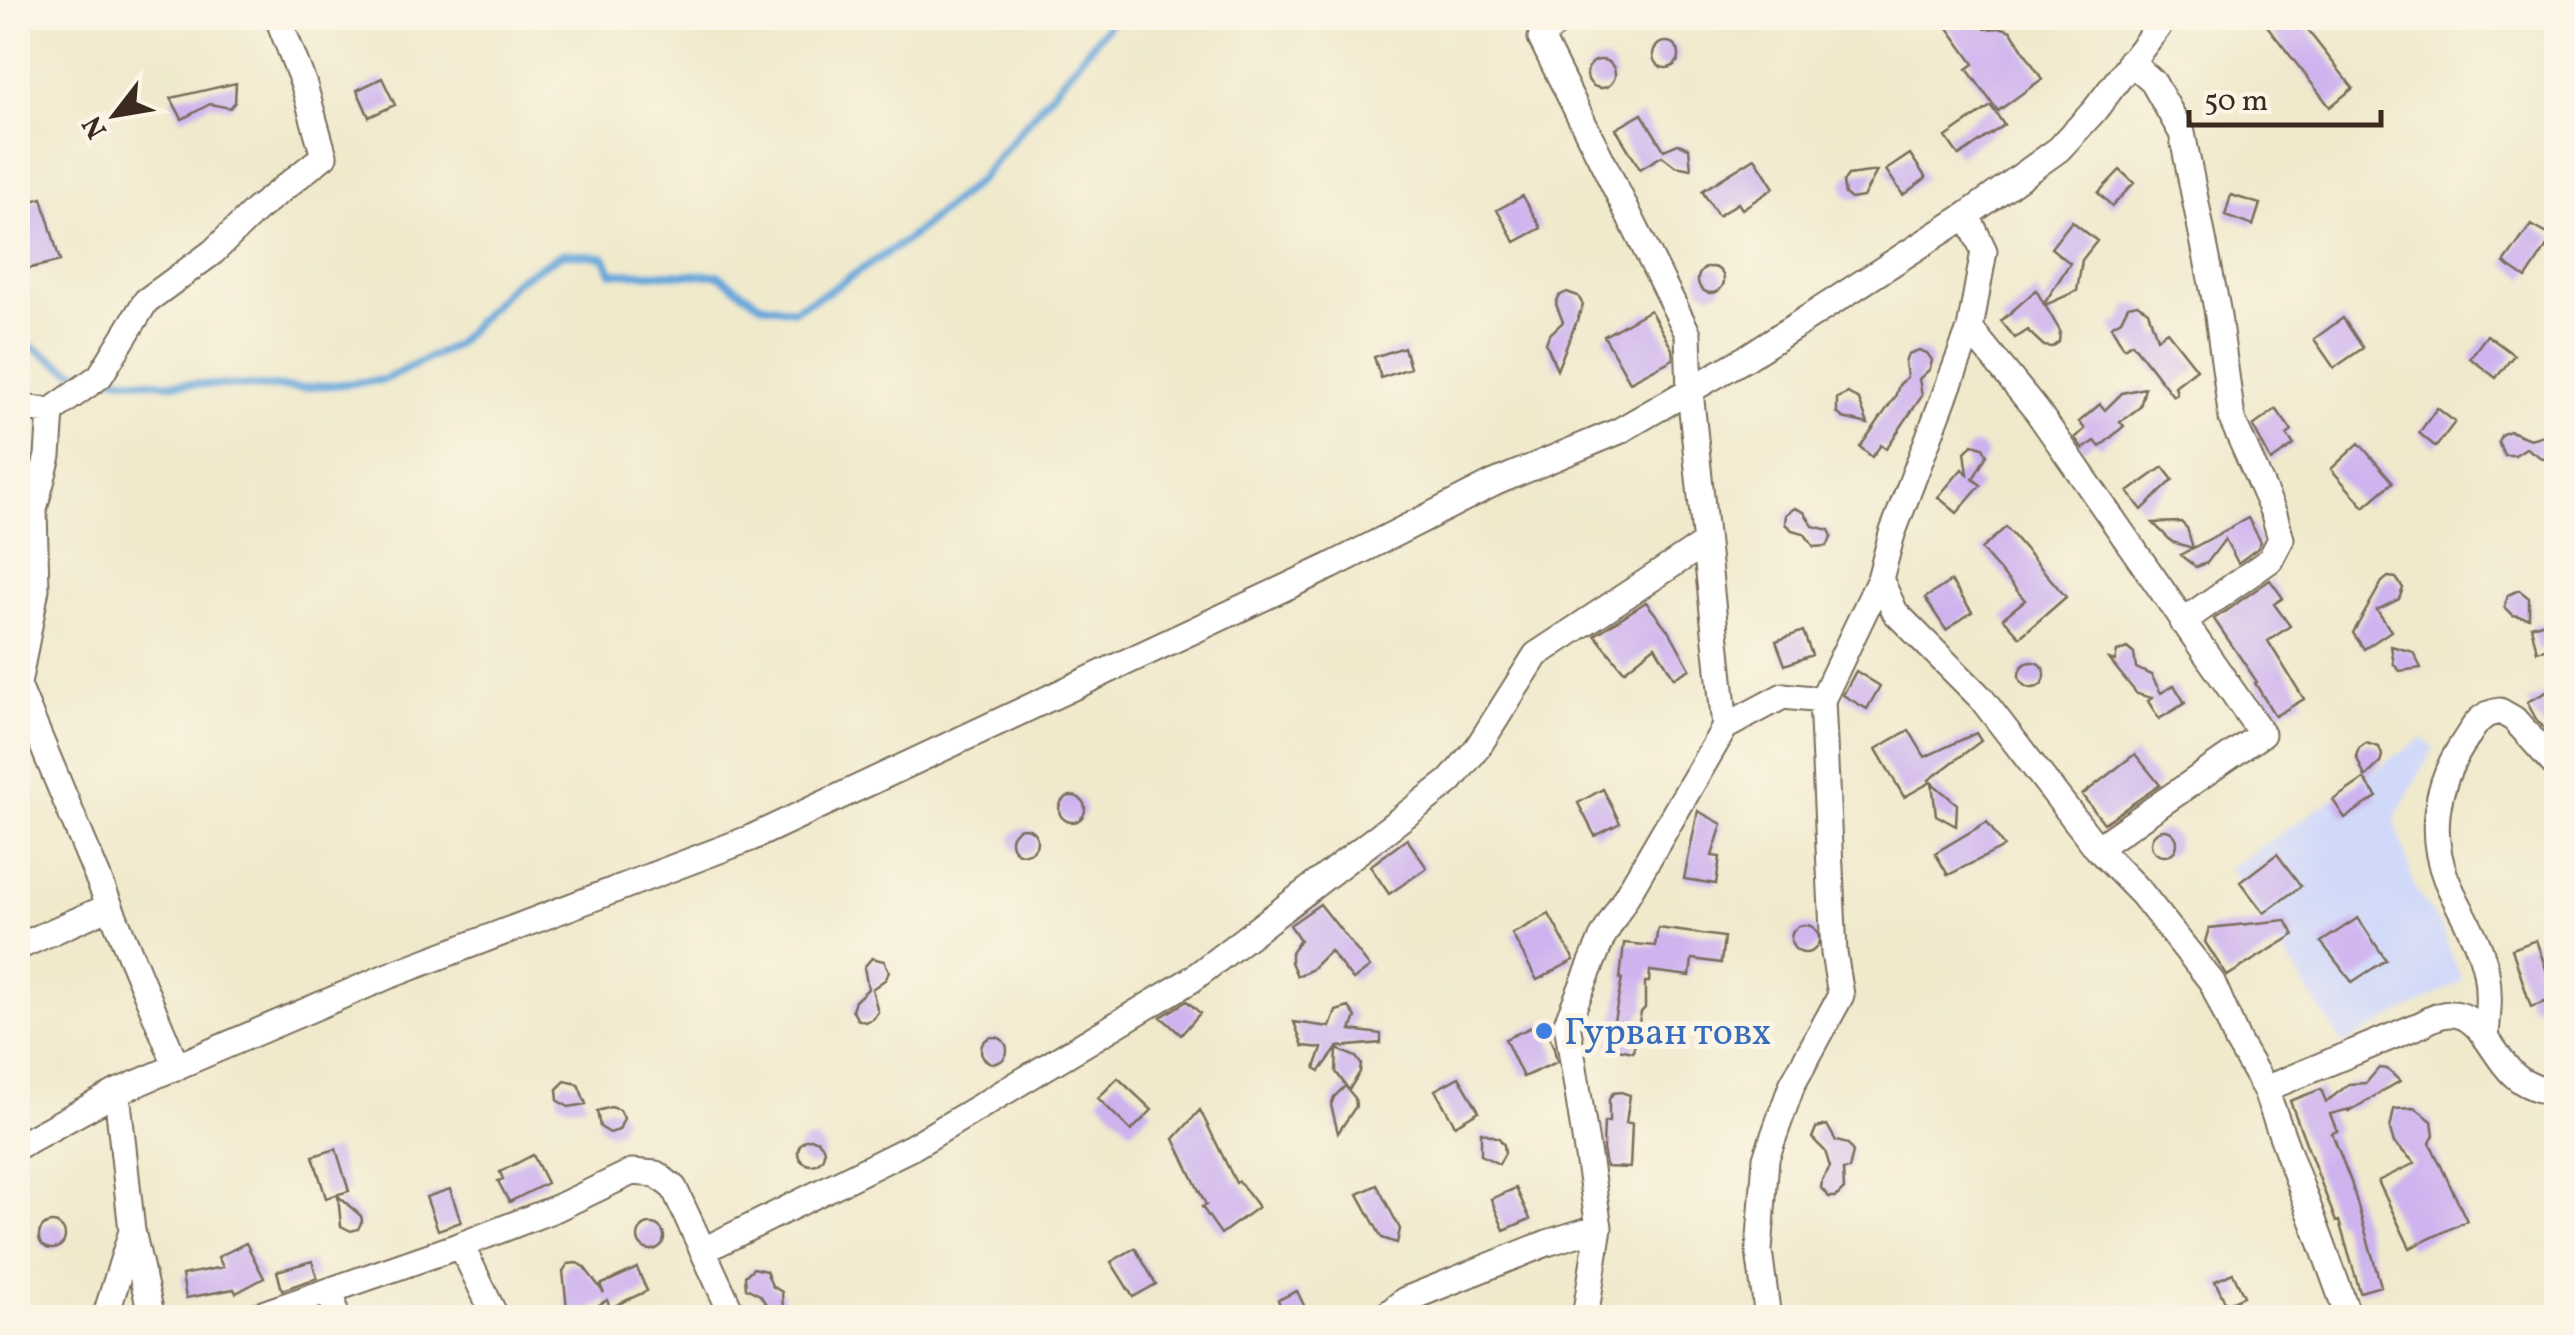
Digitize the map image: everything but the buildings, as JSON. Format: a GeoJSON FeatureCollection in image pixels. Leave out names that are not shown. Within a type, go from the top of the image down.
{"type":"FeatureCollection","features":[{"type":"Feature","properties":{"kind":"street"},"geometry":{"type":"LineString","coordinates":[[18,408],[51,412],[100,376],[146,301],[214,252],[256,210],[324,156],[304,85],[278,18]]}},
{"type":"Feature","properties":{"kind":"street"},"geometry":{"type":"LineString","coordinates":[[1562,18],[1542,38],[1688,334],[1704,542],[1725,727]]}},
{"type":"Feature","properties":{"kind":"street"},"geometry":{"type":"LineString","coordinates":[[18,1146],[117,1092],[388,976],[751,838],[1332,566],[1494,483],[1619,431],[1690,392],[1967,215],[2059,149],[2094,111],[2165,18]]}},
{"type":"Feature","properties":{"kind":"street"},"geometry":{"type":"LineString","coordinates":[[2130,61],[2152,82],[2182,132],[2216,309],[2232,419],[2274,514],[2281,540],[2270,560],[2182,622]]}},
{"type":"Feature","properties":{"kind":"street"},"geometry":{"type":"LineString","coordinates":[[1768,1318],[1759,1251],[1766,1158],[1792,1084],[1841,995],[1834,953],[1822,700],[1880,579],[1892,534],[1970,329],[1984,252],[1967,215]]}},
{"type":"Feature","properties":{"kind":"street"},"geometry":{"type":"LineString","coordinates":[[1970,329],[2037,411],[2262,734],[2098,848]]}},
{"type":"Feature","properties":{"kind":"street"},"geometry":{"type":"LineString","coordinates":[[51,412],[48,456],[34,508],[36,588],[18,685],[176,1068]]}},
{"type":"Feature","properties":{"kind":"street"},"geometry":{"type":"LineString","coordinates":[[704,1250],[914,1146],[1192,980],[1450,781],[1478,747],[1536,655],[1704,542]]}},
{"type":"Feature","properties":{"kind":"street"},"geometry":{"type":"LineString","coordinates":[[1880,579],[1895,612],[1980,698],[2098,848],[2142,894],[2212,982],[2238,1042],[2265,1089],[2349,1318]]}},
{"type":"Feature","properties":{"kind":"street"},"geometry":{"type":"LineString","coordinates":[[1585,1318],[1599,1227],[1568,1023],[1602,938],[1725,727],[1783,696],[1822,700]]}},
{"type":"Feature","properties":{"kind":"street"},"geometry":{"type":"LineString","coordinates":[[2486,1034],[2486,969],[2438,851],[2435,816],[2444,778],[2476,724],[2486,713],[2500,710],[2514,719],[2556,766]]}},
{"type":"Feature","properties":{"kind":"street"},"geometry":{"type":"LineString","coordinates":[[18,947],[110,906]]}},
{"type":"Feature","properties":{"kind":"street"},"geometry":{"type":"LineString","coordinates":[[2265,1089],[2438,1014],[2455,1015],[2471,1022],[2486,1034],[2513,1074],[2536,1089],[2556,1093]]}},
{"type":"Feature","properties":{"kind":"street"},"geometry":{"type":"LineString","coordinates":[[117,1092],[132,1231],[152,1318]]}},
{"type":"Feature","properties":{"kind":"street"},"geometry":{"type":"LineString","coordinates":[[251,1318],[461,1245],[557,1208],[632,1172],[656,1174],[674,1188],[734,1318]]}},
{"type":"Feature","properties":{"kind":"street"},"geometry":{"type":"LineString","coordinates":[[1383,1318],[1405,1300],[1599,1227]]}},
{"type":"Feature","properties":{"kind":"street"},"geometry":{"type":"LineString","coordinates":[[105,1318],[132,1231]]}},
{"type":"Feature","properties":{"kind":"street"},"geometry":{"type":"LineString","coordinates":[[461,1245],[496,1318]]}},
{"type":"Feature","properties":{"kind":"street"},"geometry":{"type":"LineString","coordinates":[[334,1291],[335,1318]]}},
{"type":"Feature","properties":{"kind":"shaded area"},"geometry":{"type":"Polygon","coordinates":[[[2423,738],[2434,748],[2395,819],[2415,889],[2441,927],[2462,981],[2343,1044],[2229,868],[2423,738]]]}},
{"type":"Feature","properties":{"kind":"waterway"},"geometry":{"type":"LineString","coordinates":[[108,377],[301,388],[384,380],[455,345],[515,281],[564,253],[604,257],[612,273],[718,275],[760,304],[793,310],[908,239],[979,180],[1114,18]]}},
{"type":"Feature","properties":{"kind":"waterway"},"geometry":{"type":"LineString","coordinates":[[18,341],[70,370],[89,375]]}},
{"type":"Feature","properties":{"kind":"place","name":"Гурван товх"},"geometry":{"type":"Point","coordinates":[1544,1031]}}]}
